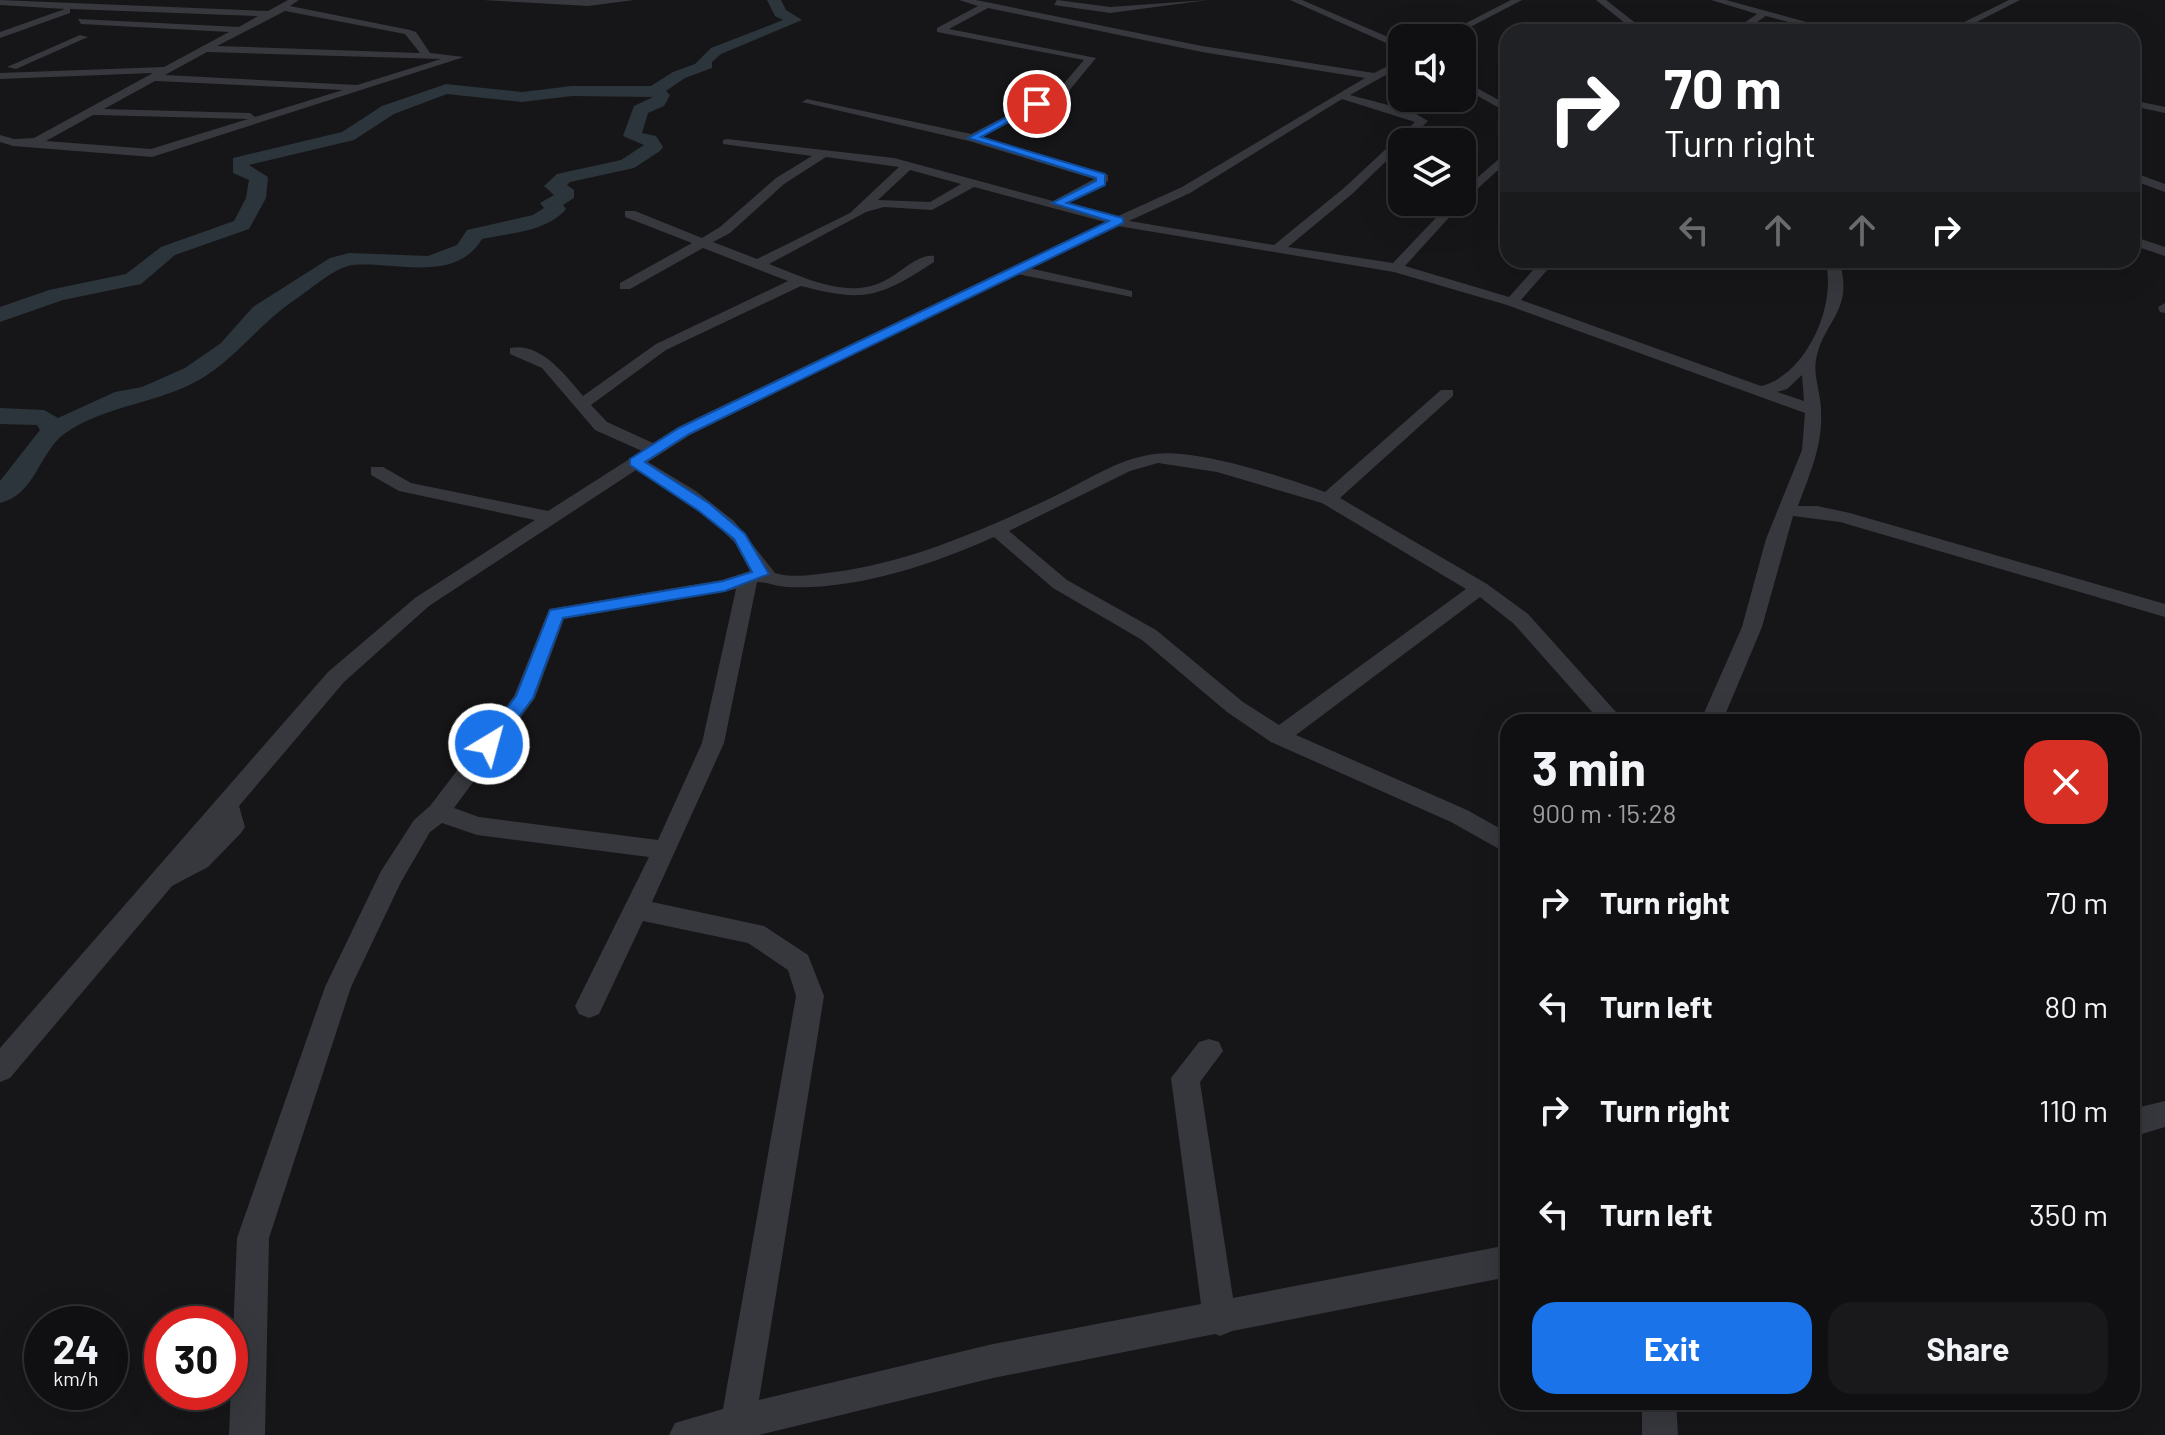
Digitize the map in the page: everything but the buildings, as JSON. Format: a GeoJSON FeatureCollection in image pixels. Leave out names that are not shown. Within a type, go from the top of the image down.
{"type":"FeatureCollection","features":[{"type":"Feature","properties":{"kind":"street"},"geometry":{"type":"LineString","coordinates":[[111,7],[134,0]]}},
{"type":"Feature","properties":{"kind":"street"},"geometry":{"type":"LineString","coordinates":[[0,138],[13,143],[33,141],[92,112],[295,0],[274,0]]}},
{"type":"Feature","properties":{"kind":"street"},"geometry":{"type":"LineString","coordinates":[[487,0],[626,0]]}},
{"type":"Feature","properties":{"kind":"street"},"geometry":{"type":"LineString","coordinates":[[963,0],[1031,11],[1202,49],[1374,76]]}},
{"type":"Feature","properties":{"kind":"street"},"geometry":{"type":"LineString","coordinates":[[1031,11],[1056,2],[1102,11],[1159,8],[1202,0]]}},
{"type":"Feature","properties":{"kind":"street"},"geometry":{"type":"LineString","coordinates":[[1294,0],[1388,41]]}},
{"type":"Feature","properties":{"kind":"street"},"geometry":{"type":"LineString","coordinates":[[1470,24],[1518,0]]}},
{"type":"Feature","properties":{"kind":"street"},"geometry":{"type":"LineString","coordinates":[[1600,0],[1632,24]]}},
{"type":"Feature","properties":{"kind":"street"},"geometry":{"type":"LineString","coordinates":[[1715,0],[1807,24]]}},
{"type":"Feature","properties":{"kind":"street"},"geometry":{"type":"LineString","coordinates":[[1966,24],[2016,0]]}},
{"type":"Feature","properties":{"kind":"street"},"geometry":{"type":"LineString","coordinates":[[0,2],[77,9],[111,7],[272,14]]}},
{"type":"Feature","properties":{"kind":"street"},"geometry":{"type":"LineString","coordinates":[[972,138],[1064,90],[1075,82],[1091,58],[940,30],[986,5]]}},
{"type":"Feature","properties":{"kind":"street"},"geometry":{"type":"LineString","coordinates":[[285,8],[407,32],[413,34],[426,55]]}},
{"type":"Feature","properties":{"kind":"street"},"geometry":{"type":"LineString","coordinates":[[77,9],[72,20],[243,30]]}},
{"type":"Feature","properties":{"kind":"street"},"geometry":{"type":"LineString","coordinates":[[0,35],[77,9]]}},
{"type":"Feature","properties":{"kind":"street"},"geometry":{"type":"LineString","coordinates":[[1748,24],[1764,13]]}},
{"type":"Feature","properties":{"kind":"street"},"geometry":{"type":"LineString","coordinates":[[2,75],[3,71],[83,37]]}},
{"type":"Feature","properties":{"kind":"street"},"geometry":{"type":"LineString","coordinates":[[33,141],[48,146],[152,153],[459,57],[207,49]]}},
{"type":"Feature","properties":{"kind":"street"},"geometry":{"type":"LineString","coordinates":[[2,75],[170,69]]}},
{"type":"Feature","properties":{"kind":"street"},"geometry":{"type":"LineString","coordinates":[[0,1069],[158,883],[199,860],[233,827],[227,803],[336,677],[394,624],[446,584],[684,431],[1201,182],[1388,69]]}},
{"type":"Feature","properties":{"kind":"street"},"geometry":{"type":"LineString","coordinates":[[155,78],[321,83],[362,89]]}},
{"type":"Feature","properties":{"kind":"street"},"geometry":{"type":"LineString","coordinates":[[1476,91],[1500,105]]}},
{"type":"Feature","properties":{"kind":"street"},"geometry":{"type":"LineString","coordinates":[[1276,250],[1348,191],[1422,121],[1407,113],[1342,96]]}},
{"type":"Feature","properties":{"kind":"street"},"geometry":{"type":"LineString","coordinates":[[807,102],[972,138],[1104,178],[1058,203]]}},
{"type":"Feature","properties":{"kind":"street"},"geometry":{"type":"LineString","coordinates":[[2140,105],[2165,110]]}},
{"type":"Feature","properties":{"kind":"street"},"geometry":{"type":"LineString","coordinates":[[92,112],[263,117]]}},
{"type":"Feature","properties":{"kind":"street"},"geometry":{"type":"LineString","coordinates":[[727,142],[908,165],[1058,203],[1145,229],[1396,268],[1512,302],[1813,410]]}},
{"type":"Feature","properties":{"kind":"street"},"geometry":{"type":"LineString","coordinates":[[625,286],[725,230],[780,181],[825,153]]}},
{"type":"Feature","properties":{"kind":"street"},"geometry":{"type":"LineString","coordinates":[[1476,185],[1500,162]]}},
{"type":"Feature","properties":{"kind":"street"},"geometry":{"type":"LineString","coordinates":[[758,264],[833,230],[863,209],[908,165]]}},
{"type":"Feature","properties":{"kind":"street"},"geometry":{"type":"LineString","coordinates":[[2140,179],[2165,188]]}},
{"type":"Feature","properties":{"kind":"street"},"geometry":{"type":"LineString","coordinates":[[863,209],[883,203],[932,206],[975,181]]}},
{"type":"Feature","properties":{"kind":"street"},"geometry":{"type":"LineString","coordinates":[[630,214],[800,281],[840,292],[873,290],[902,278],[929,259]]}},
{"type":"Feature","properties":{"kind":"street"},"geometry":{"type":"LineString","coordinates":[[1396,268],[1445,216]]}},
{"type":"Feature","properties":{"kind":"street"},"geometry":{"type":"LineString","coordinates":[[2140,243],[2165,252]]}},
{"type":"Feature","properties":{"kind":"street"},"geometry":{"type":"LineString","coordinates":[[1512,302],[1542,268]]}},
{"type":"Feature","properties":{"kind":"street"},"geometry":{"type":"LineString","coordinates":[[1760,391],[1781,386],[1808,360],[1821,339],[1834,306],[1837,276],[1834,268]]}},
{"type":"Feature","properties":{"kind":"street"},"geometry":{"type":"LineString","coordinates":[[1015,269],[1127,294]]}},
{"type":"Feature","properties":{"kind":"street"},"geometry":{"type":"LineString","coordinates":[[582,404],[661,347],[800,281]]}},
{"type":"Feature","properties":{"kind":"street"},"geometry":{"type":"LineString","coordinates":[[515,351],[548,365],[601,426],[654,450]]}},
{"type":"Feature","properties":{"kind":"street"},"geometry":{"type":"LineString","coordinates":[[1717,714],[1752,627],[1775,539],[1789,511],[1811,450],[1813,410],[1808,360]]}},
{"type":"Feature","properties":{"kind":"street"},"geometry":{"type":"LineString","coordinates":[[1328,499],[1447,393]]}},
{"type":"Feature","properties":{"kind":"street"},"geometry":{"type":"LineString","coordinates":[[247,1435],[253,1238],[338,987],[390,878],[422,826],[438,812],[524,698],[556,614],[755,577],[795,582],[871,574],[912,563],[997,530],[1132,465],[1155,458],[1177,459],[1328,499],[1480,588],[1521,619],[1607,714]]}},
{"type":"Feature","properties":{"kind":"street"},"geometry":{"type":"LineString","coordinates":[[589,1006],[713,743],[755,577],[740,537],[705,507],[635,462]]}},
{"type":"Feature","properties":{"kind":"street"},"geometry":{"type":"LineString","coordinates":[[377,471],[405,487],[549,517]]}},
{"type":"Feature","properties":{"kind":"street"},"geometry":{"type":"LineString","coordinates":[[1789,511],[1802,509],[1844,517],[2165,611]]}},
{"type":"Feature","properties":{"kind":"street"},"geometry":{"type":"LineString","coordinates":[[997,530],[1060,584],[1149,635],[1235,707],[1279,736],[1459,816],[1500,840]]}},
{"type":"Feature","properties":{"kind":"street"},"geometry":{"type":"LineString","coordinates":[[1279,736],[1480,588]]}},
{"type":"Feature","properties":{"kind":"street"},"geometry":{"type":"LineString","coordinates":[[438,812],[477,826],[665,850]]}},
{"type":"Feature","properties":{"kind":"street"},"geometry":{"type":"LineString","coordinates":[[638,906],[648,912],[755,934],[799,963],[810,996],[738,1422]]}},
{"type":"Feature","properties":{"kind":"street"},"geometry":{"type":"LineString","coordinates":[[1209,1051],[1185,1078],[1220,1320]]}},
{"type":"Feature","properties":{"kind":"street"},"geometry":{"type":"LineString","coordinates":[[2140,1121],[2165,1114]]}},
{"type":"Feature","properties":{"kind":"street"},"geometry":{"type":"LineString","coordinates":[[687,1435],[993,1361],[1220,1320],[1500,1263]]}},
{"type":"Feature","properties":{"kind":"street"},"geometry":{"type":"LineString","coordinates":[[1659,1410],[1660,1435]]}},
{"type":"Feature","properties":{"kind":"waterway"},"geometry":{"type":"LineString","coordinates":[[655,91],[679,75],[706,65],[702,63],[716,51],[795,20],[780,13],[774,0]]}},
{"type":"Feature","properties":{"kind":"waterway"},"geometry":{"type":"LineString","coordinates":[[0,315],[57,295],[133,279],[168,251],[242,225],[256,198],[259,177],[240,169],[240,162],[348,136],[388,110],[446,89],[522,97],[572,91],[655,91]]}},
{"type":"Feature","properties":{"kind":"waterway"},"geometry":{"type":"LineString","coordinates":[[54,429],[124,397],[147,394],[194,373],[229,348],[261,312],[338,263],[349,259],[430,262],[465,249],[474,234],[540,220],[556,209],[550,203],[564,198],[564,190],[554,186],[564,178],[627,164],[654,147],[650,140],[632,136],[640,110],[658,102],[662,95],[655,91]]}},
{"type":"Feature","properties":{"kind":"waterway"},"geometry":{"type":"LineString","coordinates":[[0,416],[44,418],[54,429]]}},
{"type":"Feature","properties":{"kind":"waterway"},"geometry":{"type":"LineString","coordinates":[[0,495],[18,479],[54,429]]}},
{"type":"Feature","properties":{"kind":"route"},"geometry":{"type":"LineString","coordinates":[[489,744],[524,698],[556,614],[725,586],[761,574],[740,537],[705,507],[635,462],[684,431],[1119,221],[1058,203],[1101,183],[1104,181],[1101,176],[972,138],[1037,104]]}}]}
